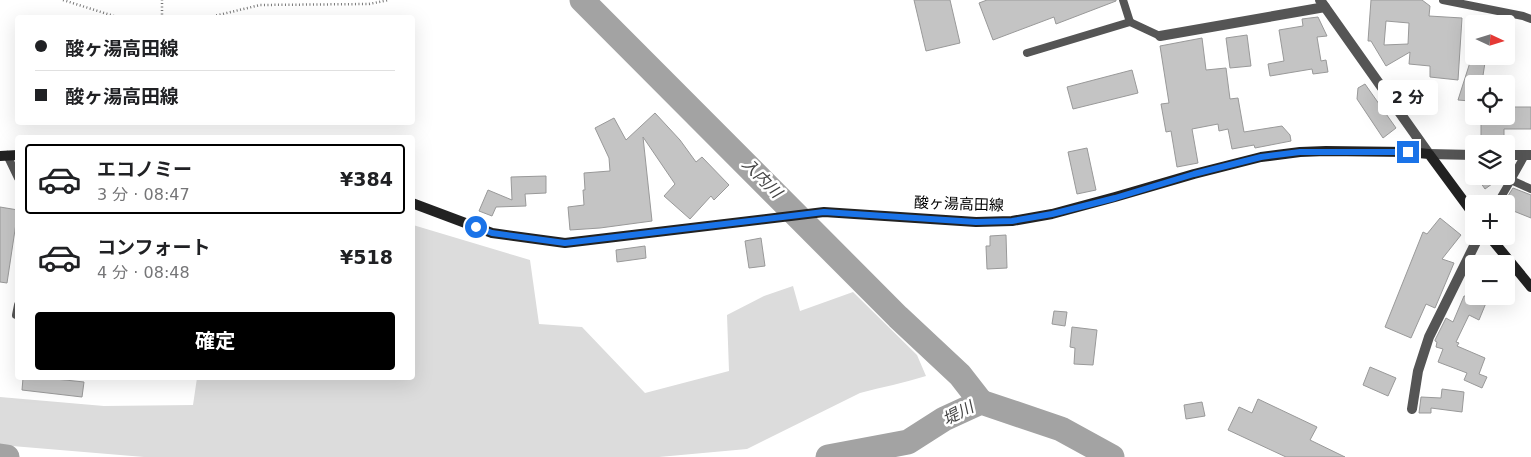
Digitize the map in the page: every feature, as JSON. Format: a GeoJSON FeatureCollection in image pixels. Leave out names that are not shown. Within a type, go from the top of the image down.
{"type":"FeatureCollection","features":[{"type":"Feature","properties":{"kind":"main road","name":"酸ヶ湯高田線"},"geometry":{"type":"LineString","coordinates":[[415,204],[492,233],[565,243],[824,212],[976,222],[1012,221],[1052,214],[1115,198],[1194,174],[1261,157],[1309,152],[1408,152],[1429,154]]}},
{"type":"Feature","properties":{"kind":"main road"},"geometry":{"type":"LineString","coordinates":[[1429,154],[1465,202]]}},
{"type":"Feature","properties":{"kind":"main road"},"geometry":{"type":"LineString","coordinates":[[1496,245],[1531,287]]}},
{"type":"Feature","properties":{"kind":"street"},"geometry":{"type":"LineString","coordinates":[[1160,36],[1322,4],[1429,154],[1465,155]]}},
{"type":"Feature","properties":{"kind":"street"},"geometry":{"type":"LineString","coordinates":[[1515,155],[1528,155]]}},
{"type":"Feature","properties":{"kind":"street"},"geometry":{"type":"LineString","coordinates":[[1412,409],[1418,371],[1429,337],[1475,245]]}},
{"type":"Feature","properties":{"kind":"lane"},"geometry":{"type":"LineString","coordinates":[[1123,0],[1130,22]]}},
{"type":"Feature","properties":{"kind":"lane"},"geometry":{"type":"LineString","coordinates":[[1443,0],[1531,19]]}},
{"type":"Feature","properties":{"kind":"lane"},"geometry":{"type":"LineString","coordinates":[[1027,52],[1130,22],[1160,36]]}},
{"type":"Feature","properties":{"kind":"lane"},"geometry":{"type":"LineString","coordinates":[[8,155],[15,171]]}},
{"type":"Feature","properties":{"kind":"lane"},"geometry":{"type":"LineString","coordinates":[[1515,174],[1528,155]]}},
{"type":"Feature","properties":{"kind":"lane"},"geometry":{"type":"LineString","coordinates":[[1515,182],[1531,189]]}},
{"type":"Feature","properties":{"kind":"path"},"geometry":{"type":"LineString","coordinates":[[63,0],[110,15]]}},
{"type":"Feature","properties":{"kind":"path"},"geometry":{"type":"LineString","coordinates":[[162,0],[162,15]]}},
{"type":"Feature","properties":{"kind":"path"},"geometry":{"type":"LineString","coordinates":[[218,15],[260,5],[369,4],[389,0]]}},
{"type":"Feature","properties":{"kind":"shaded area"},"geometry":{"type":"Polygon","coordinates":[[[415,226],[530,260],[539,324],[582,327],[645,393],[729,371],[727,315],[764,296],[793,286],[800,311],[853,292],[917,355],[926,376],[860,393],[747,449],[659,457],[144,457],[0,445],[0,397],[104,406],[193,405],[197,380],[415,380],[415,226]]]}},
{"type":"Feature","properties":{"kind":"building"},"geometry":{"type":"Polygon","coordinates":[[[914,0],[950,0],[960,43],[926,51],[914,0]]]}},
{"type":"Feature","properties":{"kind":"building"},"geometry":{"type":"Polygon","coordinates":[[[987,0],[1116,1],[1056,24],[1054,17],[993,40],[979,3],[987,0]]]}},
{"type":"Feature","properties":{"kind":"building"},"geometry":{"type":"Polygon","coordinates":[[[1371,0],[1422,0],[1430,6],[1429,16],[1462,18],[1458,80],[1430,77],[1430,66],[1409,64],[1410,52],[1386,66],[1371,41],[1368,41],[1371,0]],[[1386,21],[1384,45],[1408,44],[1409,23],[1386,21]]]}},
{"type":"Feature","properties":{"kind":"building"},"geometry":{"type":"Polygon","coordinates":[[[1318,17],[1327,36],[1317,37],[1321,61],[1326,60],[1328,72],[1313,74],[1312,69],[1270,76],[1268,64],[1284,61],[1279,30],[1303,26],[1302,19],[1318,17]]]}},
{"type":"Feature","properties":{"kind":"building"},"geometry":{"type":"Polygon","coordinates":[[[1247,35],[1251,66],[1230,68],[1226,38],[1247,35]]]}},
{"type":"Feature","properties":{"kind":"building"},"geometry":{"type":"Polygon","coordinates":[[[1202,38],[1206,70],[1226,68],[1230,99],[1238,98],[1244,132],[1282,126],[1290,135],[1291,141],[1255,148],[1254,145],[1232,149],[1228,129],[1219,131],[1218,124],[1192,129],[1198,163],[1177,167],[1171,131],[1166,132],[1161,104],[1169,103],[1160,46],[1202,38]]]}},
{"type":"Feature","properties":{"kind":"building"},"geometry":{"type":"Polygon","coordinates":[[[1469,65],[1485,65],[1483,75],[1466,75],[1469,65]]]}},
{"type":"Feature","properties":{"kind":"building"},"geometry":{"type":"Polygon","coordinates":[[[1132,70],[1138,93],[1073,109],[1067,87],[1132,70]]]}},
{"type":"Feature","properties":{"kind":"building"},"geometry":{"type":"Polygon","coordinates":[[[1465,78],[1465,101],[1458,100],[1465,78]]]}},
{"type":"Feature","properties":{"kind":"building"},"geometry":{"type":"Polygon","coordinates":[[[1365,84],[1396,128],[1383,138],[1357,99],[1358,88],[1365,84]]]}},
{"type":"Feature","properties":{"kind":"building"},"geometry":{"type":"Polygon","coordinates":[[[1515,107],[1531,107],[1531,129],[1504,129],[1504,135],[1481,135],[1481,125],[1515,125],[1515,107]]]}},
{"type":"Feature","properties":{"kind":"building"},"geometry":{"type":"Polygon","coordinates":[[[655,113],[680,140],[696,162],[702,157],[729,185],[714,200],[711,196],[690,219],[664,196],[675,184],[643,137],[652,221],[570,230],[568,207],[584,205],[584,173],[610,171],[609,158],[595,128],[614,118],[626,140],[655,113]]]}},
{"type":"Feature","properties":{"kind":"building"},"geometry":{"type":"Polygon","coordinates":[[[1087,148],[1096,190],[1077,194],[1068,152],[1087,148]]]}},
{"type":"Feature","properties":{"kind":"building"},"geometry":{"type":"Polygon","coordinates":[[[546,176],[546,193],[525,194],[526,206],[496,207],[492,216],[479,211],[488,190],[512,200],[511,177],[546,176]]]}},
{"type":"Feature","properties":{"kind":"building"},"geometry":{"type":"Polygon","coordinates":[[[1482,185],[1491,185],[1485,189],[1482,185]]]}},
{"type":"Feature","properties":{"kind":"building"},"geometry":{"type":"Polygon","coordinates":[[[1513,188],[1531,195],[1531,218],[1515,212],[1515,195],[1509,195],[1513,188]]]}},
{"type":"Feature","properties":{"kind":"building"},"geometry":{"type":"Polygon","coordinates":[[[0,207],[15,210],[15,230],[7,283],[0,282],[0,207]]]}},
{"type":"Feature","properties":{"kind":"building"},"geometry":{"type":"Polygon","coordinates":[[[1440,218],[1461,235],[1442,259],[1454,263],[1435,308],[1426,304],[1411,338],[1385,327],[1423,232],[1427,234],[1440,218]]]}},
{"type":"Feature","properties":{"kind":"building"},"geometry":{"type":"Polygon","coordinates":[[[1006,235],[1007,268],[987,269],[986,246],[990,246],[990,236],[1006,235]]]}},
{"type":"Feature","properties":{"kind":"building"},"geometry":{"type":"Polygon","coordinates":[[[761,238],[765,266],[749,268],[745,241],[761,238]]]}},
{"type":"Feature","properties":{"kind":"building"},"geometry":{"type":"Polygon","coordinates":[[[645,246],[646,258],[617,262],[616,250],[645,246]]]}},
{"type":"Feature","properties":{"kind":"building"},"geometry":{"type":"Polygon","coordinates":[[[1464,296],[1465,305],[1485,305],[1479,320],[1469,315],[1456,342],[1459,343],[1457,346],[1485,358],[1479,374],[1487,377],[1482,388],[1464,380],[1467,373],[1438,362],[1443,349],[1436,347],[1437,342],[1435,340],[1446,318],[1453,322],[1464,296]]]}},
{"type":"Feature","properties":{"kind":"building"},"geometry":{"type":"Polygon","coordinates":[[[1054,311],[1067,312],[1065,326],[1052,324],[1054,311]]]}},
{"type":"Feature","properties":{"kind":"building"},"geometry":{"type":"Polygon","coordinates":[[[1072,327],[1097,330],[1093,365],[1074,364],[1075,348],[1070,347],[1072,327]]]}},
{"type":"Feature","properties":{"kind":"building"},"geometry":{"type":"Polygon","coordinates":[[[1370,367],[1396,378],[1388,396],[1363,385],[1370,367]]]}},
{"type":"Feature","properties":{"kind":"building"},"geometry":{"type":"Polygon","coordinates":[[[23,380],[84,382],[82,397],[22,390],[23,380]]]}},
{"type":"Feature","properties":{"kind":"building"},"geometry":{"type":"Polygon","coordinates":[[[1442,389],[1464,392],[1462,412],[1431,408],[1431,413],[1419,413],[1421,397],[1441,398],[1442,389]]]}},
{"type":"Feature","properties":{"kind":"building"},"geometry":{"type":"Polygon","coordinates":[[[1258,399],[1317,427],[1310,440],[1345,457],[1286,457],[1228,430],[1239,407],[1252,413],[1258,399]]]}},
{"type":"Feature","properties":{"kind":"building"},"geometry":{"type":"Polygon","coordinates":[[[1202,402],[1205,416],[1186,419],[1184,405],[1202,402]]]}},
{"type":"Feature","properties":{"kind":"waterway","name":"入内川"},"geometry":{"type":"LineString","coordinates":[[582,0],[898,317],[960,375],[981,402]]}},
{"type":"Feature","properties":{"kind":"waterway","name":"堤川"},"geometry":{"type":"LineString","coordinates":[[828,457],[908,442],[944,419],[981,402],[1061,429],[1112,457]]}},
{"type":"Feature","properties":{"kind":"waterway","name":"堤川"},"geometry":{"type":"LineString","coordinates":[[0,456],[7,457]]}},
{"type":"Feature","properties":{"kind":"route"},"geometry":{"type":"LineString","coordinates":[[476,227],[492,233],[565,243],[824,212],[976,222],[1012,221],[1052,214],[1115,198],[1194,174],[1261,157],[1326,151],[1408,152]]}}]}
